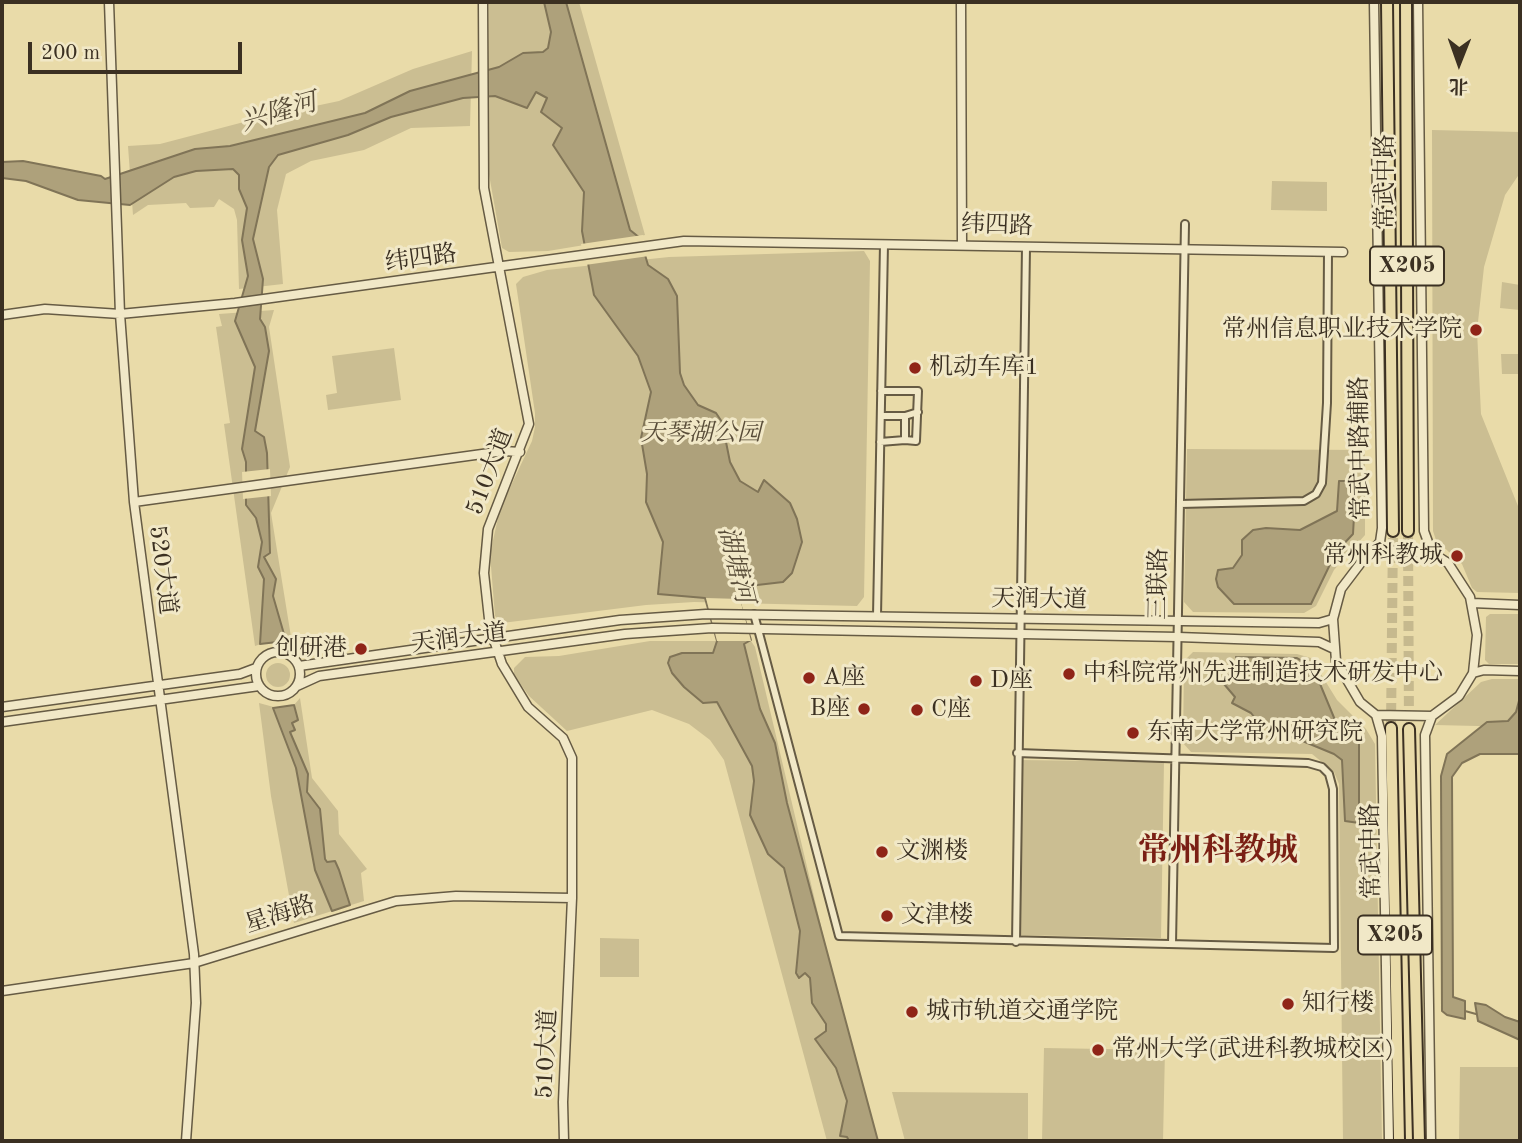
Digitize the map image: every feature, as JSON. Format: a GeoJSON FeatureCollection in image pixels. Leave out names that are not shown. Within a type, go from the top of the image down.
{"type":"FeatureCollection","features":[{"type":"Feature","properties":{"kind":"main road","name":"常武中路"},"geometry":{"type":"LineString","coordinates":[[1387,2],[1393,531]]}},
{"type":"Feature","properties":{"kind":"main road","name":"常武中路"},"geometry":{"type":"LineString","coordinates":[[1406,2],[1408,531]]}},
{"type":"Feature","properties":{"kind":"main road","name":"常武中路"},"geometry":{"type":"LineString","coordinates":[[1391,728],[1399,1141]]}},
{"type":"Feature","properties":{"kind":"main road","name":"常武中路"},"geometry":{"type":"LineString","coordinates":[[1409,729],[1419,1141]]}},
{"type":"Feature","properties":{"kind":"street","name":"520大道"},"geometry":{"type":"LineString","coordinates":[[109,2],[120,314],[134,502],[194,963],[194,1054],[186,1141]]}},
{"type":"Feature","properties":{"kind":"street","name":"510大道"},"geometry":{"type":"LineString","coordinates":[[483,2],[484,188],[528,409],[528,424],[520,452],[497,502],[485,551],[486,597],[494,639],[518,693],[563,738],[572,758],[572,898],[564,1141]]}},
{"type":"Feature","properties":{"kind":"street"},"geometry":{"type":"LineString","coordinates":[[961,2],[962,244]]}},
{"type":"Feature","properties":{"kind":"street","name":"常武中路辅路"},"geometry":{"type":"LineString","coordinates":[[1369,554],[1380,542],[1382,528],[1374,2]]}},
{"type":"Feature","properties":{"kind":"street"},"geometry":{"type":"LineString","coordinates":[[1418,2],[1424,531],[1432,553]]}},
{"type":"Feature","properties":{"kind":"street","name":"三联路"},"geometry":{"type":"LineString","coordinates":[[1172,944],[1185,224]]}},
{"type":"Feature","properties":{"kind":"street","name":"纬四路"},"geometry":{"type":"LineString","coordinates":[[120,314],[275,298],[684,241],[1343,252]]}},
{"type":"Feature","properties":{"kind":"street"},"geometry":{"type":"LineString","coordinates":[[877,616],[884,244]]}},
{"type":"Feature","properties":{"kind":"street"},"geometry":{"type":"LineString","coordinates":[[1016,942],[1026,247]]}},
{"type":"Feature","properties":{"kind":"street"},"geometry":{"type":"LineString","coordinates":[[1180,504],[1304,501],[1315,494],[1322,483],[1327,403],[1328,252]]}},
{"type":"Feature","properties":{"kind":"street"},"geometry":{"type":"LineString","coordinates":[[2,315],[45,309],[120,314]]}},
{"type":"Feature","properties":{"kind":"street"},"geometry":{"type":"LineString","coordinates":[[880,442],[905,440],[917,444],[918,412],[918,391],[881,391]]}},
{"type":"Feature","properties":{"kind":"street"},"geometry":{"type":"LineString","coordinates":[[881,416],[905,416],[918,412]]}},
{"type":"Feature","properties":{"kind":"street"},"geometry":{"type":"LineString","coordinates":[[905,416],[905,440]]}},
{"type":"Feature","properties":{"kind":"street"},"geometry":{"type":"LineString","coordinates":[[134,502],[520,452]]}},
{"type":"Feature","properties":{"kind":"street"},"geometry":{"type":"LineString","coordinates":[[1388,1141],[1382,736],[1376,715],[1360,702],[1346,683],[1334,649],[1333,619],[1341,589],[1369,554],[1377,550],[1398,549],[1432,553],[1448,563],[1464,584],[1472,603],[1477,635],[1473,673],[1459,696],[1432,716],[1425,735],[1432,1141]]}},
{"type":"Feature","properties":{"kind":"street"},"geometry":{"type":"LineString","coordinates":[[1472,603],[1520,605]]}},
{"type":"Feature","properties":{"kind":"street","name":"天润大道"},"geometry":{"type":"LineString","coordinates":[[2,707],[240,674],[256,668],[263,657],[276,652],[290,655],[299,666],[620,620],[706,614],[1319,624],[1333,619]]}},
{"type":"Feature","properties":{"kind":"street"},"geometry":{"type":"LineString","coordinates":[[754,614],[752,628],[839,936],[1334,948],[1334,789],[1329,774],[1322,767],[1308,763],[1175,761],[1017,753]]}},
{"type":"Feature","properties":{"kind":"street","name":"天润大道"},"geometry":{"type":"LineString","coordinates":[[2,722],[259,686],[278,696],[319,676],[625,634],[712,628],[1178,637],[1319,642],[1334,649]]}},
{"type":"Feature","properties":{"kind":"street"},"geometry":{"type":"LineString","coordinates":[[297,686],[299,666]]}},
{"type":"Feature","properties":{"kind":"street"},"geometry":{"type":"LineString","coordinates":[[256,668],[259,686]]}},
{"type":"Feature","properties":{"kind":"street"},"geometry":{"type":"LineString","coordinates":[[1473,673],[1484,670],[1520,671]]}},
{"type":"Feature","properties":{"kind":"street"},"geometry":{"type":"LineString","coordinates":[[1376,715],[1432,716]]}},
{"type":"Feature","properties":{"kind":"street","name":"星海路"},"geometry":{"type":"LineString","coordinates":[[2,991],[194,963],[396,901],[456,895],[572,898]]}},
{"type":"Feature","properties":{"kind":"green space"},"geometry":{"type":"Polygon","coordinates":[[[489,2],[579,2],[645,235],[548,251],[509,252],[502,248],[487,163],[489,2]]]}},
{"type":"Feature","properties":{"kind":"green space"},"geometry":{"type":"Polygon","coordinates":[[[472,51],[470,126],[411,128],[364,150],[311,161],[286,174],[277,210],[283,284],[239,289],[237,220],[234,209],[219,199],[214,207],[190,208],[186,203],[148,205],[133,215],[128,146],[160,144],[263,117],[339,101],[413,69],[472,51]]]}},
{"type":"Feature","properties":{"kind":"green space"},"geometry":{"type":"Polygon","coordinates":[[[1432,130],[1520,132],[1520,173],[1505,195],[1484,267],[1477,331],[1481,414],[1520,511],[1520,593],[1477,592],[1472,588],[1462,564],[1436,540],[1433,531],[1432,130]]]}},
{"type":"Feature","properties":{"kind":"green space"},"geometry":{"type":"Polygon","coordinates":[[[1272,181],[1327,182],[1327,211],[1271,210],[1272,181]]]}},
{"type":"Feature","properties":{"kind":"green space","name":"天琴湖公园"},"geometry":{"type":"Polygon","coordinates":[[[864,251],[870,261],[864,597],[857,606],[694,602],[646,605],[502,623],[495,616],[490,554],[500,509],[532,441],[535,427],[516,284],[523,277],[547,270],[669,257],[864,251]]]}},
{"type":"Feature","properties":{"kind":"green space"},"geometry":{"type":"Polygon","coordinates":[[[1502,282],[1520,285],[1520,310],[1500,308],[1502,282]]]}},
{"type":"Feature","properties":{"kind":"green space"},"geometry":{"type":"Polygon","coordinates":[[[274,310],[269,327],[290,467],[271,513],[292,643],[270,641],[255,646],[224,424],[230,423],[216,327],[222,326],[219,314],[274,310]]]}},
{"type":"Feature","properties":{"kind":"green space"},"geometry":{"type":"Polygon","coordinates":[[[394,348],[401,400],[328,410],[326,395],[337,393],[332,356],[394,348]]]}},
{"type":"Feature","properties":{"kind":"green space"},"geometry":{"type":"Polygon","coordinates":[[[1501,354],[1520,354],[1520,374],[1502,374],[1501,354]]]}},
{"type":"Feature","properties":{"kind":"green space"},"geometry":{"type":"Polygon","coordinates":[[[1187,449],[1365,450],[1365,535],[1334,570],[1316,606],[1304,613],[1193,612],[1184,602],[1187,449]]]}},
{"type":"Feature","properties":{"kind":"green space"},"geometry":{"type":"Polygon","coordinates":[[[1490,614],[1520,614],[1520,664],[1489,664],[1485,660],[1486,617],[1490,614]]]}},
{"type":"Feature","properties":{"kind":"green space"},"geometry":{"type":"Polygon","coordinates":[[[650,641],[751,641],[755,647],[826,947],[878,1141],[827,1141],[724,760],[710,740],[689,724],[652,710],[567,731],[529,696],[514,675],[514,668],[525,657],[559,656],[650,641]]]}},
{"type":"Feature","properties":{"kind":"green space"},"geometry":{"type":"Polygon","coordinates":[[[1193,652],[1297,654],[1311,658],[1337,700],[1366,729],[1375,744],[1382,1141],[1343,1141],[1339,784],[1334,772],[1312,754],[1191,752],[1183,743],[1184,661],[1193,652]]]}},
{"type":"Feature","properties":{"kind":"green space"},"geometry":{"type":"Polygon","coordinates":[[[278,663],[287,666],[290,675],[287,684],[278,687],[269,684],[266,675],[269,666],[278,663]]]}},
{"type":"Feature","properties":{"kind":"green space"},"geometry":{"type":"Polygon","coordinates":[[[1492,679],[1520,679],[1520,727],[1435,725],[1481,682],[1492,679]]]}},
{"type":"Feature","properties":{"kind":"green space"},"geometry":{"type":"Polygon","coordinates":[[[300,698],[312,778],[338,811],[339,834],[367,869],[361,873],[364,901],[294,923],[271,796],[259,703],[281,709],[294,705],[300,698]]]}},
{"type":"Feature","properties":{"kind":"green space"},"geometry":{"type":"Polygon","coordinates":[[[1020,760],[1164,762],[1161,938],[1019,935],[1020,760]]]}},
{"type":"Feature","properties":{"kind":"green space"},"geometry":{"type":"Polygon","coordinates":[[[600,938],[639,939],[639,977],[600,977],[600,938]]]}},
{"type":"Feature","properties":{"kind":"green space"},"geometry":{"type":"Polygon","coordinates":[[[1044,1048],[1165,1050],[1163,1141],[1042,1141],[1044,1048]]]}},
{"type":"Feature","properties":{"kind":"green space"},"geometry":{"type":"Polygon","coordinates":[[[1460,1067],[1520,1067],[1520,1141],[1459,1141],[1460,1067]]]}},
{"type":"Feature","properties":{"kind":"green space"},"geometry":{"type":"Polygon","coordinates":[[[892,1092],[1028,1093],[1028,1141],[905,1141],[892,1092]]]}},
{"type":"Feature","properties":{"kind":"water","name":"湖塘河"},"geometry":{"type":"Polygon","coordinates":[[[544,2],[566,2],[630,230],[640,238],[648,265],[668,279],[677,296],[680,373],[684,385],[698,405],[716,413],[722,422],[730,462],[740,481],[758,492],[764,480],[790,503],[797,519],[802,542],[792,573],[783,582],[740,587],[738,596],[751,640],[744,644],[760,709],[775,743],[787,803],[878,1141],[849,1141],[847,1137],[840,1136],[847,1101],[836,1068],[815,1039],[826,1031],[826,1024],[812,1003],[810,978],[805,973],[799,978],[796,973],[800,931],[784,868],[768,854],[750,815],[754,781],[752,766],[717,702],[703,703],[684,687],[672,673],[668,663],[670,657],[682,653],[713,653],[717,641],[705,598],[658,594],[663,542],[646,502],[647,474],[641,438],[651,392],[638,356],[594,295],[582,231],[584,192],[553,145],[562,128],[541,112],[547,98],[536,92],[527,108],[495,96],[463,98],[391,117],[348,135],[278,155],[269,167],[253,239],[263,279],[260,319],[265,327],[269,351],[255,431],[264,437],[267,453],[270,553],[264,557],[276,579],[273,596],[286,641],[260,644],[264,579],[258,567],[262,542],[256,518],[246,505],[246,462],[242,449],[255,367],[235,321],[248,276],[242,240],[247,208],[239,189],[239,175],[233,169],[196,171],[174,177],[130,205],[78,200],[26,181],[2,178],[2,162],[23,161],[105,179],[195,149],[230,146],[365,113],[410,91],[499,67],[523,53],[543,52],[548,48],[551,32],[544,2]]]}},
{"type":"Feature","properties":{"kind":"water"},"geometry":{"type":"Polygon","coordinates":[[[1339,481],[1356,481],[1353,534],[1336,552],[1311,604],[1234,604],[1218,587],[1216,579],[1218,570],[1233,568],[1242,555],[1242,540],[1253,530],[1300,530],[1337,511],[1339,481]]]}},
{"type":"Feature","properties":{"kind":"water"},"geometry":{"type":"Polygon","coordinates":[[[1236,657],[1297,658],[1313,667],[1335,720],[1359,741],[1359,823],[1345,821],[1342,760],[1334,754],[1259,723],[1251,713],[1232,703],[1235,697],[1224,684],[1227,676],[1238,670],[1236,657]]]}},
{"type":"Feature","properties":{"kind":"water"},"geometry":{"type":"Polygon","coordinates":[[[1520,697],[1520,754],[1480,754],[1462,763],[1452,777],[1453,997],[1465,1001],[1465,1019],[1447,1015],[1442,1011],[1441,776],[1447,754],[1487,722],[1508,721],[1516,712],[1520,697]]]}},
{"type":"Feature","properties":{"kind":"water"},"geometry":{"type":"Polygon","coordinates":[[[294,705],[298,720],[292,723],[295,730],[290,732],[308,774],[307,792],[320,809],[325,859],[327,862],[335,861],[350,905],[332,911],[315,870],[296,768],[273,708],[294,705]]]}},
{"type":"Feature","properties":{"kind":"water"},"geometry":{"type":"Polygon","coordinates":[[[1475,1003],[1486,1005],[1505,1017],[1520,1022],[1520,1040],[1478,1021],[1475,1003]]]}},
{"type":"Feature","properties":{"kind":"pier"},"geometry":{"type":"Polygon","coordinates":[[[643,235],[649,256],[585,265],[581,244],[643,235]]]}},
{"type":"Feature","properties":{"kind":"pier"},"geometry":{"type":"Polygon","coordinates":[[[270,469],[271,496],[243,499],[242,472],[270,469]]]}},
{"type":"Feature","properties":{"kind":"pier"},"geometry":{"type":"Polygon","coordinates":[[[706,598],[740,599],[751,641],[717,641],[706,598]]]}},
{"type":"Feature","properties":{"kind":"waterway"},"geometry":{"type":"LineString","coordinates":[[1465,1011],[1476,1014]]}},
{"type":"Feature","properties":{"kind":"tunnel"},"geometry":{"type":"LineString","coordinates":[[1391,728],[1393,531]]}},
{"type":"Feature","properties":{"kind":"tunnel"},"geometry":{"type":"LineString","coordinates":[[1408,531],[1409,729]]}},
{"type":"Feature","properties":{"kind":"place","name":"常州信息职业技术学院"},"geometry":{"type":"Point","coordinates":[1476,330]}},
{"type":"Feature","properties":{"kind":"place","name":"机动车库1"},"geometry":{"type":"Point","coordinates":[915,368]}},
{"type":"Feature","properties":{"kind":"place","name":"常州科教城"},"geometry":{"type":"Point","coordinates":[1457,556]}},
{"type":"Feature","properties":{"kind":"place","name":"创研港"},"geometry":{"type":"Point","coordinates":[361,649]}},
{"type":"Feature","properties":{"kind":"place","name":"中科院常州先进制造技术研发中心"},"geometry":{"type":"Point","coordinates":[1069,674]}},
{"type":"Feature","properties":{"kind":"place","name":"A座"},"geometry":{"type":"Point","coordinates":[809,678]}},
{"type":"Feature","properties":{"kind":"place","name":"D座"},"geometry":{"type":"Point","coordinates":[976,681]}},
{"type":"Feature","properties":{"kind":"place","name":"B座"},"geometry":{"type":"Point","coordinates":[864,709]}},
{"type":"Feature","properties":{"kind":"place","name":"C座"},"geometry":{"type":"Point","coordinates":[917,710]}},
{"type":"Feature","properties":{"kind":"place","name":"东南大学常州研究院"},"geometry":{"type":"Point","coordinates":[1133,733]}},
{"type":"Feature","properties":{"kind":"place","name":"文渊楼"},"geometry":{"type":"Point","coordinates":[882,852]}},
{"type":"Feature","properties":{"kind":"place","name":"文津楼"},"geometry":{"type":"Point","coordinates":[887,916]}},
{"type":"Feature","properties":{"kind":"place","name":"知行楼"},"geometry":{"type":"Point","coordinates":[1288,1004]}},
{"type":"Feature","properties":{"kind":"place","name":"城市轨道交通学院"},"geometry":{"type":"Point","coordinates":[912,1012]}},
{"type":"Feature","properties":{"kind":"place","name":"常州大学(武进科教城校区)"},"geometry":{"type":"Point","coordinates":[1098,1050]}},
{"type":"Feature","properties":{"kind":"district","name":"常州科教城"},"geometry":{"type":"Point","coordinates":[1218,852]}},
{"type":"Feature","properties":{"kind":"water label","name":"兴隆河"},"geometry":{"type":"Point","coordinates":[279,113]}}]}
